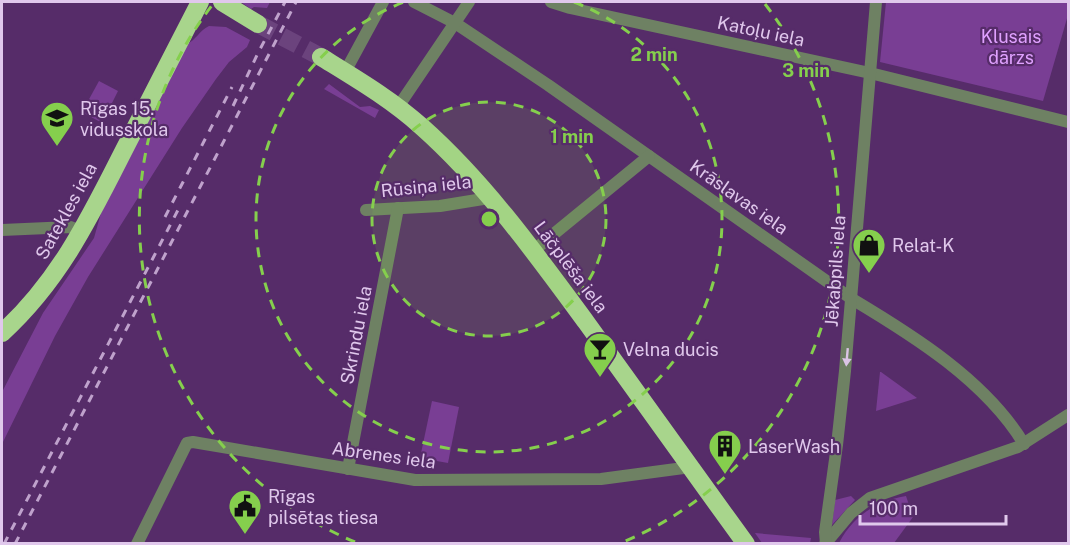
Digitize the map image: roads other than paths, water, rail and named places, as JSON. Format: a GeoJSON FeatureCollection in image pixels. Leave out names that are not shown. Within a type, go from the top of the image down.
{"type":"FeatureCollection","features":[{"type":"Feature","properties":{"kind":"highway","name":"Satekles iela"},"geometry":{"type":"LineString","coordinates":[[2,333],[48,284],[81,231],[200,2]]}},
{"type":"Feature","properties":{"kind":"highway"},"geometry":{"type":"LineString","coordinates":[[222,2],[258,24]]}},
{"type":"Feature","properties":{"kind":"highway","name":"Lāčplēša iela"},"geometry":{"type":"LineString","coordinates":[[321,57],[398,107],[440,143],[489,198],[533,251],[746,543]]}},
{"type":"Feature","properties":{"kind":"street"},"geometry":{"type":"LineString","coordinates":[[345,72],[383,2]]}},
{"type":"Feature","properties":{"kind":"street","name":"Krāslavas iela"},"geometry":{"type":"LineString","coordinates":[[414,2],[455,22],[963,375],[1002,412],[1024,444]]}},
{"type":"Feature","properties":{"kind":"street"},"geometry":{"type":"LineString","coordinates":[[398,107],[469,2]]}},
{"type":"Feature","properties":{"kind":"street","name":"Katoļu iela"},"geometry":{"type":"LineString","coordinates":[[551,2],[870,73],[1068,122]]}},
{"type":"Feature","properties":{"kind":"street","name":"Jēkabpils iela"},"geometry":{"type":"LineString","coordinates":[[826,543],[825,532],[837,445],[852,299],[876,2]]}},
{"type":"Feature","properties":{"kind":"street"},"geometry":{"type":"LineString","coordinates":[[533,251],[649,156]]}},
{"type":"Feature","properties":{"kind":"street","name":"Rūsiņa iela"},"geometry":{"type":"LineString","coordinates":[[366,210],[440,206],[489,198]]}},
{"type":"Feature","properties":{"kind":"street","name":"Skrindu iela"},"geometry":{"type":"LineString","coordinates":[[348,469],[398,208]]}},
{"type":"Feature","properties":{"kind":"street"},"geometry":{"type":"LineString","coordinates":[[2,230],[70,227],[81,231]]}},
{"type":"Feature","properties":{"kind":"street"},"geometry":{"type":"LineString","coordinates":[[826,543],[851,513],[879,494],[994,457],[1024,444],[1068,415]]}},
{"type":"Feature","properties":{"kind":"street","name":"Abrenes iela"},"geometry":{"type":"LineString","coordinates":[[137,543],[187,443],[202,443],[415,480],[601,479],[691,467]]}},
{"type":"Feature","properties":{"kind":"tunnel"},"geometry":{"type":"LineString","coordinates":[[258,24],[321,57]]}},
{"type":"Feature","properties":{"kind":"railway"},"geometry":{"type":"LineString","coordinates":[[233,106],[285,2]]}},
{"type":"Feature","properties":{"kind":"railway"},"geometry":{"type":"LineString","coordinates":[[15,544],[296,2]]}},
{"type":"Feature","properties":{"kind":"railway"},"geometry":{"type":"LineString","coordinates":[[165,217],[232,87]]}},
{"type":"Feature","properties":{"kind":"railway"},"geometry":{"type":"LineString","coordinates":[[4,544],[178,210]]}},
{"type":"Feature","properties":{"kind":"place","name":"Rīgas 15. vidusskola"},"geometry":{"type":"Point","coordinates":[57,147]}},
{"type":"Feature","properties":{"kind":"place","name":"Relat-K"},"geometry":{"type":"Point","coordinates":[869,274]}},
{"type":"Feature","properties":{"kind":"place","name":"Velna ducis"},"geometry":{"type":"Point","coordinates":[600,378]}},
{"type":"Feature","properties":{"kind":"place","name":"LaserWash"},"geometry":{"type":"Point","coordinates":[725,475]}},
{"type":"Feature","properties":{"kind":"place","name":"Rīgas pilsētas tiesa"},"geometry":{"type":"Point","coordinates":[245,535]}},
{"type":"Feature","properties":{"kind":"park label","name":"Klusais dārzs"},"geometry":{"type":"Point","coordinates":[1011,46]}}]}
